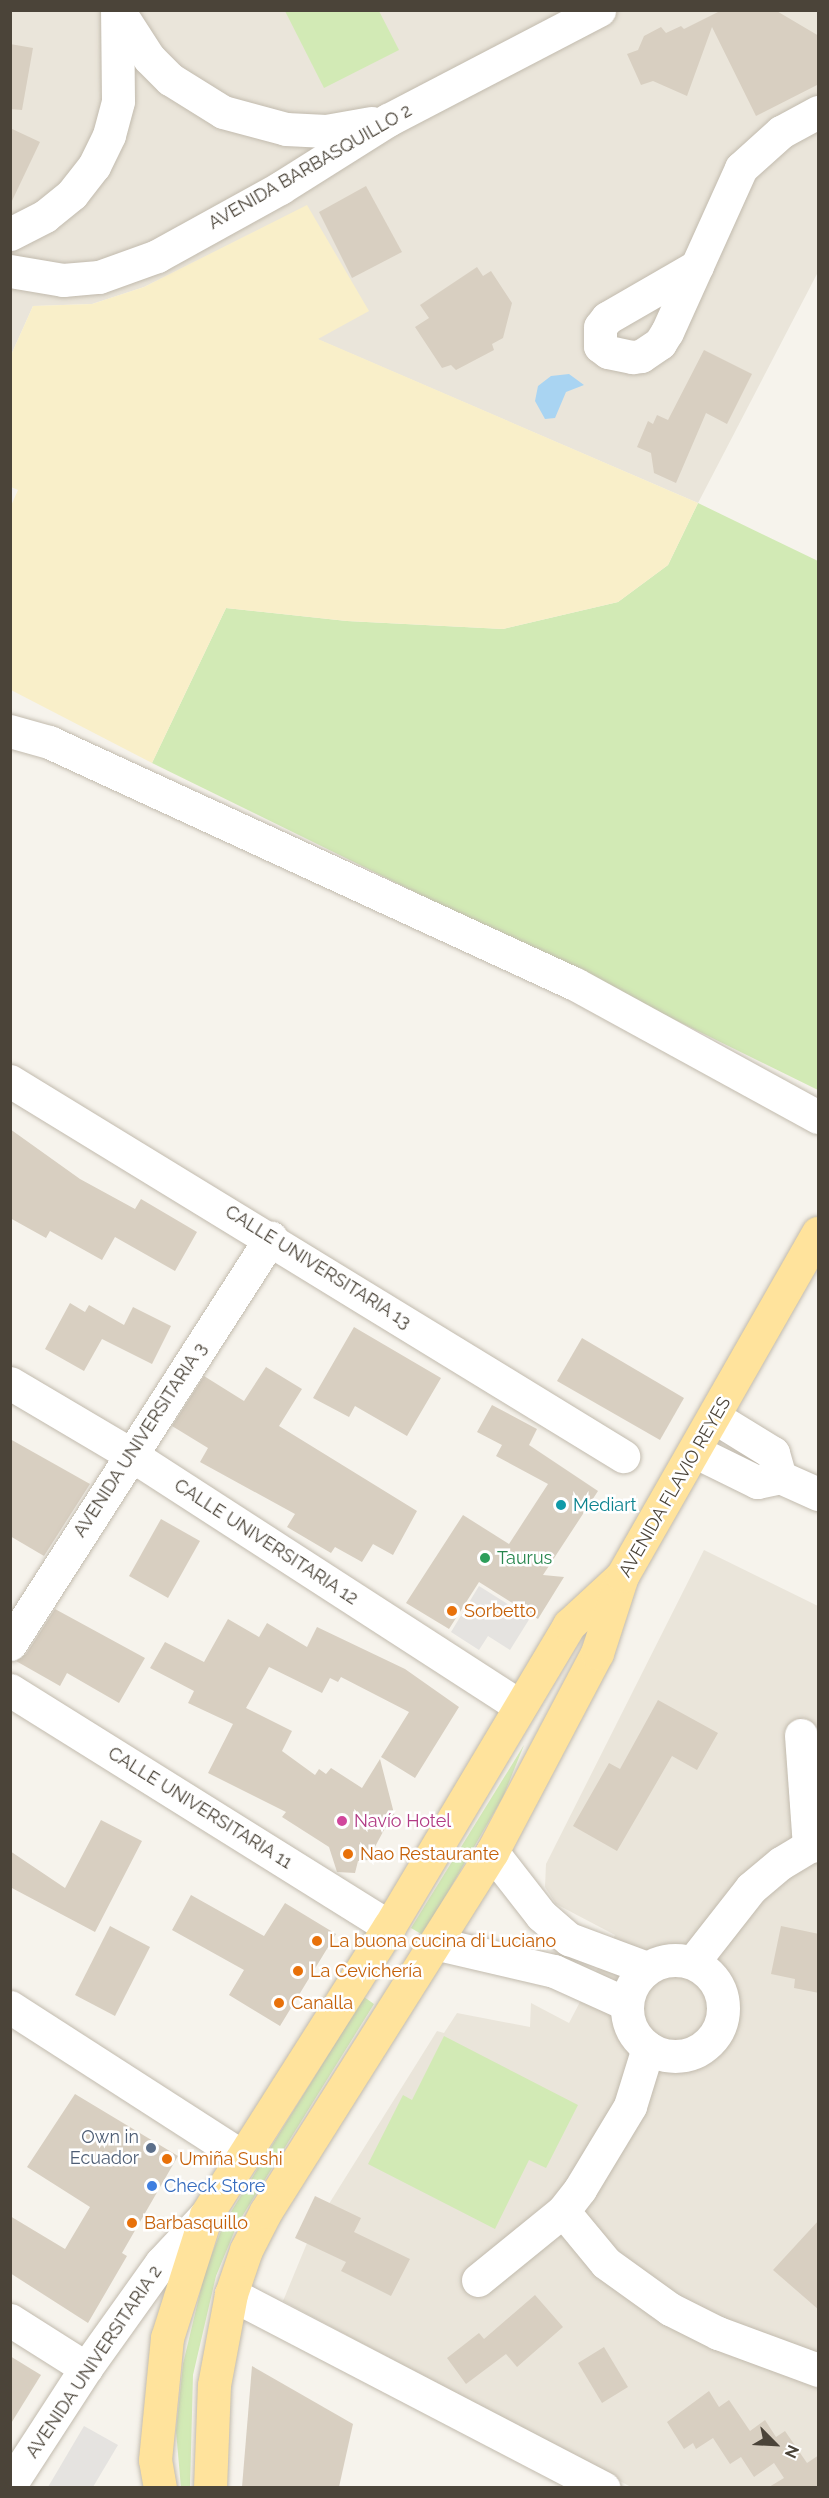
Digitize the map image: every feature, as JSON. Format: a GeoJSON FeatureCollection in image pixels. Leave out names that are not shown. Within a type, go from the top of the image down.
{"type":"FeatureCollection","features":[{"type":"Feature","properties":{"kind":"main road","name":"AVENIDA FLAVIO REYES"},"geometry":{"type":"LineString","coordinates":[[210,2487],[214,2385],[231,2294],[246,2250],[266,2211],[438,1944],[492,1852],[597,1653],[622,1576],[716,1418],[819,1233]]}},
{"type":"Feature","properties":{"kind":"main road"},"geometry":{"type":"LineString","coordinates":[[159,2487],[155,2460],[167,2338],[206,2215],[389,1927],[569,1625],[622,1576]]}},
{"type":"Feature","properties":{"kind":"street"},"geometry":{"type":"LineString","coordinates":[[117,10],[149,58],[170,79],[223,112],[286,129],[326,131],[388,120]]}},
{"type":"Feature","properties":{"kind":"street"},"geometry":{"type":"LineString","coordinates":[[10,234],[45,216],[72,194],[94,166],[109,135],[118,101],[117,10]]}},
{"type":"Feature","properties":{"kind":"street","name":"AVENIDA BARBASQUILLO 2"},"geometry":{"type":"LineString","coordinates":[[10,271],[63,280],[99,277],[157,256],[280,188],[388,120],[599,10]]}},
{"type":"Feature","properties":{"kind":"street"},"geometry":{"type":"LineString","coordinates":[[697,266],[741,168],[781,132],[819,112]]}},
{"type":"Feature","properties":{"kind":"street"},"geometry":{"type":"LineString","coordinates":[[10,731],[49,742],[575,984],[819,1117]]}},
{"type":"Feature","properties":{"kind":"street","name":"CALLE UNIVERSITARIA 13"},"geometry":{"type":"LineString","coordinates":[[10,1081],[271,1238],[623,1456]]}},
{"type":"Feature","properties":{"kind":"street","name":"AVENIDA UNIVERSITARIA 3"},"geometry":{"type":"LineString","coordinates":[[10,1644],[130,1454],[271,1238]]}},
{"type":"Feature","properties":{"kind":"street","name":"CALLE UNIVERSITARIA 12"},"geometry":{"type":"LineString","coordinates":[[10,1383],[130,1454],[519,1706]]}},
{"type":"Feature","properties":{"kind":"street"},"geometry":{"type":"LineString","coordinates":[[716,1418],[772,1453],[780,1477]]}},
{"type":"Feature","properties":{"kind":"street"},"geometry":{"type":"LineString","coordinates":[[696,1452],[757,1482],[780,1477],[819,1494]]}},
{"type":"Feature","properties":{"kind":"street","name":"CALLE UNIVERSITARIA 11"},"geometry":{"type":"LineString","coordinates":[[10,1690],[389,1927]]}},
{"type":"Feature","properties":{"kind":"street"},"geometry":{"type":"LineString","coordinates":[[693,1962],[751,1888],[814,1846],[801,1735]]}},
{"type":"Feature","properties":{"kind":"street"},"geometry":{"type":"LineString","coordinates":[[492,1852],[541,1915],[569,1939],[647,1968]]}},
{"type":"Feature","properties":{"kind":"street"},"geometry":{"type":"LineString","coordinates":[[554,1971],[569,1939]]}},
{"type":"Feature","properties":{"kind":"street"},"geometry":{"type":"LineString","coordinates":[[438,1944],[554,1971],[627,2004]]}},
{"type":"Feature","properties":{"kind":"street"},"geometry":{"type":"LineString","coordinates":[[677,1959],[693,1962],[711,1975],[719,1987],[723,2014],[719,2028],[712,2040],[688,2054],[661,2054],[648,2048],[634,2033],[627,2004],[637,1978],[647,1968],[677,1959]]}},
{"type":"Feature","properties":{"kind":"street"},"geometry":{"type":"LineString","coordinates":[[10,2007],[243,2157]]}},
{"type":"Feature","properties":{"kind":"street"},"geometry":{"type":"LineString","coordinates":[[478,2280],[563,2211],[596,2165],[630,2106],[648,2048]]}},
{"type":"Feature","properties":{"kind":"street"},"geometry":{"type":"LineString","coordinates":[[563,2211],[606,2263],[670,2309],[718,2333],[819,2370]]}},
{"type":"Feature","properties":{"kind":"street","name":"AVENIDA UNIVERSITARIA 2"},"geometry":{"type":"LineString","coordinates":[[10,2485],[86,2368],[161,2263],[206,2215]]}},
{"type":"Feature","properties":{"kind":"street"},"geometry":{"type":"LineString","coordinates":[[231,2294],[604,2487]]}},
{"type":"Feature","properties":{"kind":"street"},"geometry":{"type":"LineString","coordinates":[[10,2320],[86,2368]]}},
{"type":"Feature","properties":{"kind":"shaded area"},"geometry":{"type":"Polygon","coordinates":[[[11,11],[818,11],[818,272],[698,503],[317,339],[307,206],[144,287],[92,304],[33,306],[11,355],[11,11]]]}},
{"type":"Feature","properties":{"kind":"shaded area"},"geometry":{"type":"Polygon","coordinates":[[[704,1550],[818,1606],[818,2487],[631,2487],[283,2301],[312,2231],[437,2031],[444,2033],[457,2013],[530,2027],[531,2003],[569,2023],[615,1935],[556,1904],[545,1887],[546,1864],[704,1550]]]}},
{"type":"Feature","properties":{"kind":"shaded area"},"geometry":{"type":"Polygon","coordinates":[[[479,1586],[530,1618],[510,1650],[488,1636],[479,1650],[451,1632],[479,1586]]]}},
{"type":"Feature","properties":{"kind":"shaded area"},"geometry":{"type":"Polygon","coordinates":[[[84,2426],[118,2445],[93,2487],[48,2487],[84,2426]]]}},
{"type":"Feature","properties":{"kind":"green space"},"geometry":{"type":"Polygon","coordinates":[[[285,11],[379,11],[399,50],[324,88],[285,11]]]}},
{"type":"Feature","properties":{"kind":"green space"},"geometry":{"type":"Polygon","coordinates":[[[698,503],[818,561],[818,1090],[152,763],[226,608],[347,621],[503,629],[618,602],[668,565],[698,503]]]}},
{"type":"Feature","properties":{"kind":"green space"},"geometry":{"type":"Polygon","coordinates":[[[524,1745],[503,1797],[423,1935],[411,1928],[524,1745]]]}},
{"type":"Feature","properties":{"kind":"green space"},"geometry":{"type":"Polygon","coordinates":[[[364,1997],[374,2004],[238,2223],[216,2276],[193,2375],[190,2487],[181,2488],[176,2431],[183,2364],[205,2272],[224,2223],[364,1997]]]}},
{"type":"Feature","properties":{"kind":"green space"},"geometry":{"type":"Polygon","coordinates":[[[444,2036],[578,2105],[546,2168],[529,2160],[495,2229],[368,2164],[403,2095],[412,2100],[444,2036]]]}},
{"type":"Feature","properties":{"kind":"sand"},"geometry":{"type":"Polygon","coordinates":[[[307,205],[369,311],[318,339],[698,503],[668,565],[618,602],[503,629],[347,621],[226,608],[152,763],[11,690],[10,508],[18,490],[11,487],[11,355],[33,306],[92,304],[144,287],[307,205]]]}},
{"type":"Feature","properties":{"kind":"water"},"geometry":{"type":"Polygon","coordinates":[[[569,374],[584,385],[566,392],[555,418],[545,419],[535,401],[538,386],[551,376],[569,374]]]}},
{"type":"Feature","properties":{"kind":"building"},"geometry":{"type":"Polygon","coordinates":[[[722,10],[775,10],[819,36],[819,84],[756,116],[712,27],[687,96],[653,81],[641,85],[627,54],[638,50],[644,36],[661,27],[666,33],[681,26],[684,29],[722,10]]]}},
{"type":"Feature","properties":{"kind":"building"},"geometry":{"type":"Polygon","coordinates":[[[10,44],[33,48],[22,110],[10,109],[10,44]]]}},
{"type":"Feature","properties":{"kind":"building"},"geometry":{"type":"Polygon","coordinates":[[[10,128],[40,142],[10,205],[10,128]]]}},
{"type":"Feature","properties":{"kind":"building"},"geometry":{"type":"Polygon","coordinates":[[[366,186],[402,252],[352,278],[319,212],[366,186]]]}},
{"type":"Feature","properties":{"kind":"building"},"geometry":{"type":"Polygon","coordinates":[[[477,267],[483,276],[491,271],[512,303],[503,338],[492,344],[494,350],[456,370],[451,365],[442,368],[415,327],[429,318],[420,305],[477,267]]]}},
{"type":"Feature","properties":{"kind":"building"},"geometry":{"type":"Polygon","coordinates":[[[704,350],[752,374],[727,424],[706,413],[676,483],[654,473],[651,453],[637,447],[648,421],[653,424],[657,415],[668,420],[704,350]]]}},
{"type":"Feature","properties":{"kind":"building"},"geometry":{"type":"Polygon","coordinates":[[[10,1129],[80,1179],[135,1209],[141,1199],[197,1232],[175,1271],[115,1237],[102,1260],[50,1231],[46,1238],[10,1218],[10,1129]]]}},
{"type":"Feature","properties":{"kind":"building"},"geometry":{"type":"Polygon","coordinates":[[[70,1303],[85,1312],[89,1305],[124,1325],[133,1307],[171,1326],[152,1364],[102,1339],[84,1371],[45,1349],[70,1303]]]}},
{"type":"Feature","properties":{"kind":"building"},"geometry":{"type":"Polygon","coordinates":[[[354,1327],[441,1378],[407,1436],[355,1406],[349,1417],[313,1398],[354,1327]]]}},
{"type":"Feature","properties":{"kind":"building"},"geometry":{"type":"Polygon","coordinates":[[[582,1338],[684,1398],[660,1440],[557,1381],[582,1338]]]}},
{"type":"Feature","properties":{"kind":"building"},"geometry":{"type":"Polygon","coordinates":[[[266,1367],[302,1389],[279,1426],[417,1511],[393,1555],[373,1544],[362,1562],[335,1547],[331,1553],[287,1527],[295,1514],[200,1462],[208,1448],[172,1426],[204,1376],[244,1401],[266,1367]]]}},
{"type":"Feature","properties":{"kind":"building"},"geometry":{"type":"Polygon","coordinates":[[[492,1405],[537,1429],[529,1445],[598,1491],[543,1575],[564,1577],[538,1619],[479,1582],[449,1629],[406,1603],[463,1515],[509,1544],[548,1484],[496,1456],[502,1445],[477,1432],[492,1405]]]}},
{"type":"Feature","properties":{"kind":"building"},"geometry":{"type":"Polygon","coordinates":[[[10,1439],[90,1484],[44,1556],[10,1536],[10,1439]]]}},
{"type":"Feature","properties":{"kind":"building"},"geometry":{"type":"Polygon","coordinates":[[[161,1519],[200,1541],[168,1598],[129,1576],[161,1519]]]}},
{"type":"Feature","properties":{"kind":"building"},"geometry":{"type":"Polygon","coordinates":[[[55,1609],[145,1658],[119,1703],[67,1673],[60,1686],[16,1661],[26,1654],[55,1609]]]}},
{"type":"Feature","properties":{"kind":"building"},"geometry":{"type":"Polygon","coordinates":[[[228,1619],[259,1637],[267,1623],[307,1647],[317,1627],[405,1669],[459,1707],[415,1778],[381,1757],[409,1712],[341,1677],[338,1682],[330,1678],[322,1693],[269,1667],[246,1708],[292,1731],[282,1751],[315,1775],[319,1769],[326,1774],[331,1768],[362,1788],[380,1759],[397,1825],[385,1828],[368,1860],[358,1861],[355,1873],[337,1872],[329,1847],[282,1817],[286,1812],[208,1773],[233,1724],[188,1703],[194,1691],[150,1668],[165,1642],[204,1662],[228,1619]]]}},
{"type":"Feature","properties":{"kind":"building"},"geometry":{"type":"Polygon","coordinates":[[[658,1700],[718,1733],[697,1770],[672,1756],[617,1851],[573,1826],[609,1763],[620,1769],[658,1700]]]}},
{"type":"Feature","properties":{"kind":"building"},"geometry":{"type":"Polygon","coordinates":[[[101,1820],[142,1841],[95,1932],[10,1887],[10,1851],[65,1888],[101,1820]]]}},
{"type":"Feature","properties":{"kind":"building"},"geometry":{"type":"Polygon","coordinates":[[[191,1895],[264,1936],[285,1903],[336,1934],[280,2026],[229,1995],[244,1970],[172,1930],[191,1895]]]}},
{"type":"Feature","properties":{"kind":"building"},"geometry":{"type":"Polygon","coordinates":[[[110,1926],[150,1947],[115,2016],[75,1995],[110,1926]]]}},
{"type":"Feature","properties":{"kind":"building"},"geometry":{"type":"Polygon","coordinates":[[[781,1926],[819,1934],[819,1993],[794,1988],[795,1979],[771,1974],[781,1926]]]}},
{"type":"Feature","properties":{"kind":"building"},"geometry":{"type":"Polygon","coordinates":[[[75,2094],[178,2156],[122,2253],[127,2256],[88,2323],[10,2273],[10,2216],[65,2249],[90,2207],[27,2167],[75,2094]]]}},
{"type":"Feature","properties":{"kind":"building"},"geometry":{"type":"Polygon","coordinates":[[[315,2196],[361,2218],[354,2232],[410,2259],[391,2296],[341,2271],[346,2262],[295,2238],[315,2196]]]}},
{"type":"Feature","properties":{"kind":"building"},"geometry":{"type":"Polygon","coordinates":[[[819,2220],[819,2310],[773,2270],[819,2220]]]}},
{"type":"Feature","properties":{"kind":"building"},"geometry":{"type":"Polygon","coordinates":[[[535,2295],[563,2327],[517,2367],[506,2354],[466,2384],[447,2358],[479,2333],[484,2339],[535,2295]]]}},
{"type":"Feature","properties":{"kind":"building"},"geometry":{"type":"Polygon","coordinates":[[[604,2347],[628,2387],[602,2403],[578,2363],[604,2347]]]}},
{"type":"Feature","properties":{"kind":"building"},"geometry":{"type":"Polygon","coordinates":[[[10,2356],[41,2375],[10,2425],[10,2356]]]}},
{"type":"Feature","properties":{"kind":"building"},"geometry":{"type":"Polygon","coordinates":[[[252,2366],[353,2424],[339,2487],[242,2487],[252,2366]]]}},
{"type":"Feature","properties":{"kind":"building"},"geometry":{"type":"Polygon","coordinates":[[[709,2391],[719,2407],[729,2400],[750,2431],[765,2420],[776,2437],[785,2431],[807,2463],[819,2455],[819,2487],[769,2487],[784,2478],[774,2463],[754,2477],[741,2457],[730,2464],[713,2438],[696,2449],[693,2443],[684,2449],[667,2422],[709,2391]]]}},
{"type":"Feature","properties":{"kind":"place","name":"Mediart"},"geometry":{"type":"Point","coordinates":[561,1505]}},
{"type":"Feature","properties":{"kind":"place","name":"Taurus"},"geometry":{"type":"Point","coordinates":[485,1558]}},
{"type":"Feature","properties":{"kind":"place","name":"Sorbetto"},"geometry":{"type":"Point","coordinates":[452,1611]}},
{"type":"Feature","properties":{"kind":"place","name":"Navío Hotel"},"geometry":{"type":"Point","coordinates":[342,1821]}},
{"type":"Feature","properties":{"kind":"place","name":"Nao Restaurante"},"geometry":{"type":"Point","coordinates":[348,1854]}},
{"type":"Feature","properties":{"kind":"place","name":"La buona cucina di Luciano"},"geometry":{"type":"Point","coordinates":[317,1941]}},
{"type":"Feature","properties":{"kind":"place","name":"La Cevichería"},"geometry":{"type":"Point","coordinates":[298,1971]}},
{"type":"Feature","properties":{"kind":"place","name":"Canalla"},"geometry":{"type":"Point","coordinates":[279,2003]}},
{"type":"Feature","properties":{"kind":"place","name":"Own in Ecuador"},"geometry":{"type":"Point","coordinates":[151,2148]}},
{"type":"Feature","properties":{"kind":"place","name":"Umiña Sushi"},"geometry":{"type":"Point","coordinates":[167,2159]}},
{"type":"Feature","properties":{"kind":"place","name":"Check Store"},"geometry":{"type":"Point","coordinates":[152,2186]}},
{"type":"Feature","properties":{"kind":"place","name":"Barbasquillo"},"geometry":{"type":"Point","coordinates":[132,2223]}}]}
